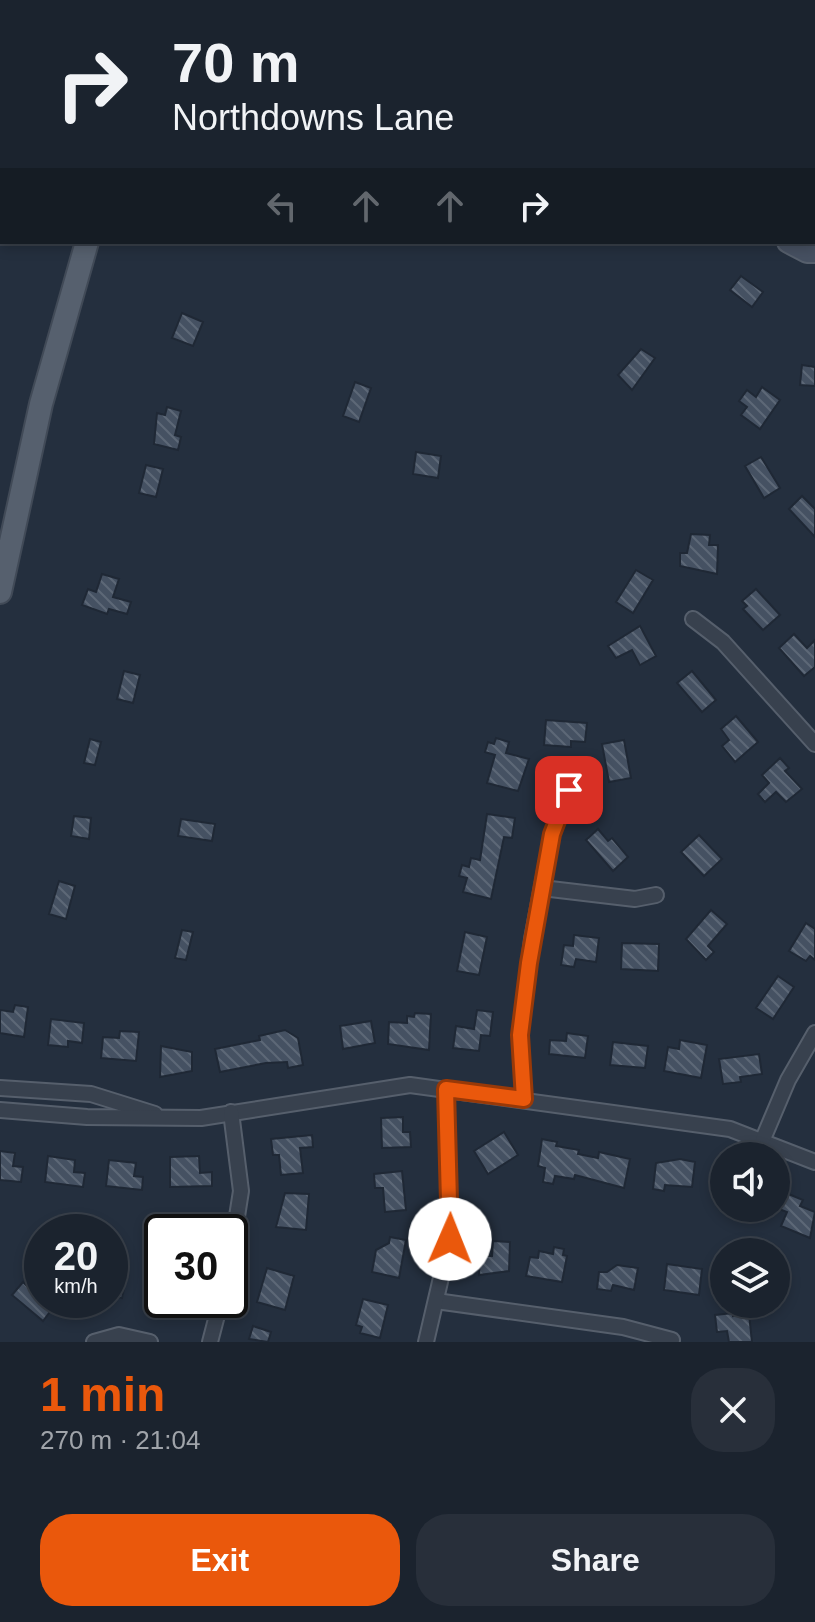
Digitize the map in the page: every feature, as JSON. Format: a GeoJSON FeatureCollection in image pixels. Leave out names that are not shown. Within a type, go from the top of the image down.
{"type":"FeatureCollection","features":[{"type":"Feature","properties":{"kind":"main road"},"geometry":{"type":"LineString","coordinates":[[0,592],[41,404],[86,244]]}},
{"type":"Feature","properties":{"kind":"street"},"geometry":{"type":"LineString","coordinates":[[792,244],[807,252],[815,252]]}},
{"type":"Feature","properties":{"kind":"street"},"geometry":{"type":"LineString","coordinates":[[693,619],[723,642],[815,744]]}},
{"type":"Feature","properties":{"kind":"street"},"geometry":{"type":"LineString","coordinates":[[524,1099],[522,1012],[556,820],[569,790]]}},
{"type":"Feature","properties":{"kind":"street"},"geometry":{"type":"LineString","coordinates":[[542,888],[635,899],[656,895]]}},
{"type":"Feature","properties":{"kind":"street"},"geometry":{"type":"LineString","coordinates":[[763,1139],[788,1080],[815,1033]]}},
{"type":"Feature","properties":{"kind":"street"},"geometry":{"type":"LineString","coordinates":[[0,1110],[87,1117],[171,1119],[395,1086],[446,1089],[730,1129],[763,1139],[815,1162]]}},
{"type":"Feature","properties":{"kind":"street"},"geometry":{"type":"LineString","coordinates":[[0,1088],[91,1094],[171,1119]]}},
{"type":"Feature","properties":{"kind":"street"},"geometry":{"type":"LineString","coordinates":[[426,1342],[450,1239],[452,1214],[446,1089]]}},
{"type":"Feature","properties":{"kind":"street"},"geometry":{"type":"LineString","coordinates":[[231,1112],[241,1191],[237,1214]]}},
{"type":"Feature","properties":{"kind":"street"},"geometry":{"type":"LineString","coordinates":[[436,1301],[623,1327],[672,1340]]}},
{"type":"Feature","properties":{"kind":"street"},"geometry":{"type":"LineString","coordinates":[[210,1342],[216,1318]]}},
{"type":"Feature","properties":{"kind":"street"},"geometry":{"type":"LineString","coordinates":[[94,1342],[119,1335],[150,1342]]}},
{"type":"Feature","properties":{"kind":"building"},"geometry":{"type":"Polygon","coordinates":[[[741,276],[763,292],[752,307],[730,290],[741,276]]]}},
{"type":"Feature","properties":{"kind":"building"},"geometry":{"type":"Polygon","coordinates":[[[182,313],[203,322],[193,346],[172,338],[182,313]]]}},
{"type":"Feature","properties":{"kind":"building"},"geometry":{"type":"Polygon","coordinates":[[[641,349],[655,358],[632,390],[618,375],[641,349]]]}},
{"type":"Feature","properties":{"kind":"building"},"geometry":{"type":"Polygon","coordinates":[[[802,365],[815,367],[815,386],[800,385],[802,365]]]}},
{"type":"Feature","properties":{"kind":"building"},"geometry":{"type":"Polygon","coordinates":[[[355,382],[371,388],[359,422],[343,416],[355,382]]]}},
{"type":"Feature","properties":{"kind":"building"},"geometry":{"type":"Polygon","coordinates":[[[762,387],[780,400],[760,429],[741,415],[747,407],[739,401],[747,390],[756,397],[762,387]]]}},
{"type":"Feature","properties":{"kind":"building"},"geometry":{"type":"Polygon","coordinates":[[[167,407],[181,411],[175,435],[181,437],[178,450],[154,444],[157,413],[165,415],[167,407]]]}},
{"type":"Feature","properties":{"kind":"building"},"geometry":{"type":"Polygon","coordinates":[[[416,452],[441,456],[438,478],[413,474],[416,452]]]}},
{"type":"Feature","properties":{"kind":"building"},"geometry":{"type":"Polygon","coordinates":[[[761,457],[780,488],[764,498],[745,466],[761,457]]]}},
{"type":"Feature","properties":{"kind":"building"},"geometry":{"type":"Polygon","coordinates":[[[146,465],[163,469],[156,497],[139,493],[146,465]]]}},
{"type":"Feature","properties":{"kind":"building"},"geometry":{"type":"Polygon","coordinates":[[[802,496],[815,509],[815,537],[789,509],[802,496]]]}},
{"type":"Feature","properties":{"kind":"building"},"geometry":{"type":"Polygon","coordinates":[[[691,534],[710,535],[709,545],[718,545],[717,574],[680,566],[680,553],[687,553],[691,534]]]}},
{"type":"Feature","properties":{"kind":"building"},"geometry":{"type":"Polygon","coordinates":[[[636,570],[653,580],[633,613],[616,602],[636,570]]]}},
{"type":"Feature","properties":{"kind":"building"},"geometry":{"type":"Polygon","coordinates":[[[102,574],[119,579],[113,597],[131,602],[127,614],[109,609],[107,614],[82,605],[88,589],[96,592],[102,574]]]}},
{"type":"Feature","properties":{"kind":"building"},"geometry":{"type":"Polygon","coordinates":[[[756,589],[780,615],[763,630],[743,609],[747,606],[742,601],[756,589]]]}},
{"type":"Feature","properties":{"kind":"building"},"geometry":{"type":"Polygon","coordinates":[[[640,626],[656,656],[640,665],[632,650],[616,658],[608,646],[640,626]]]}},
{"type":"Feature","properties":{"kind":"building"},"geometry":{"type":"Polygon","coordinates":[[[794,634],[807,648],[815,640],[815,667],[804,676],[779,648],[794,634]]]}},
{"type":"Feature","properties":{"kind":"building"},"geometry":{"type":"Polygon","coordinates":[[[124,671],[140,675],[133,703],[117,699],[124,671]]]}},
{"type":"Feature","properties":{"kind":"building"},"geometry":{"type":"Polygon","coordinates":[[[692,671],[716,700],[702,712],[677,683],[692,671]]]}},
{"type":"Feature","properties":{"kind":"building"},"geometry":{"type":"Polygon","coordinates":[[[736,716],[758,742],[735,762],[722,746],[729,740],[721,729],[736,716]]]}},
{"type":"Feature","properties":{"kind":"building"},"geometry":{"type":"Polygon","coordinates":[[[546,720],[587,723],[585,742],[571,741],[571,747],[544,745],[546,720]]]}},
{"type":"Feature","properties":{"kind":"building"},"geometry":{"type":"Polygon","coordinates":[[[496,738],[509,742],[506,753],[529,759],[518,791],[487,783],[495,755],[485,752],[488,742],[494,744],[496,738]]]}},
{"type":"Feature","properties":{"kind":"building"},"geometry":{"type":"Polygon","coordinates":[[[90,739],[101,742],[95,765],[84,763],[90,739]]]}},
{"type":"Feature","properties":{"kind":"building"},"geometry":{"type":"Polygon","coordinates":[[[624,740],[631,778],[609,782],[602,744],[624,740]]]}},
{"type":"Feature","properties":{"kind":"building"},"geometry":{"type":"Polygon","coordinates":[[[780,758],[789,768],[785,771],[802,789],[786,802],[776,792],[765,802],[758,794],[769,783],[762,775],[780,758]]]}},
{"type":"Feature","properties":{"kind":"building"},"geometry":{"type":"Polygon","coordinates":[[[487,814],[515,818],[512,838],[504,837],[491,899],[463,892],[467,878],[459,876],[462,865],[469,867],[471,858],[480,860],[487,814]]]}},
{"type":"Feature","properties":{"kind":"building"},"geometry":{"type":"Polygon","coordinates":[[[74,816],[91,818],[89,839],[71,836],[74,816]]]}},
{"type":"Feature","properties":{"kind":"building"},"geometry":{"type":"Polygon","coordinates":[[[181,819],[215,824],[212,841],[178,836],[181,819]]]}},
{"type":"Feature","properties":{"kind":"building"},"geometry":{"type":"Polygon","coordinates":[[[598,829],[608,841],[612,838],[628,857],[613,871],[586,840],[598,829]]]}},
{"type":"Feature","properties":{"kind":"building"},"geometry":{"type":"Polygon","coordinates":[[[699,835],[722,859],[704,876],[681,852],[699,835]]]}},
{"type":"Feature","properties":{"kind":"building"},"geometry":{"type":"Polygon","coordinates":[[[59,881],[75,886],[66,919],[49,914],[59,881]]]}},
{"type":"Feature","properties":{"kind":"building"},"geometry":{"type":"Polygon","coordinates":[[[711,910],[727,924],[708,946],[714,952],[706,960],[686,939],[711,910]]]}},
{"type":"Feature","properties":{"kind":"building"},"geometry":{"type":"Polygon","coordinates":[[[806,923],[815,929],[815,960],[810,956],[806,961],[789,951],[806,923]]]}},
{"type":"Feature","properties":{"kind":"building"},"geometry":{"type":"Polygon","coordinates":[[[182,930],[193,932],[186,960],[175,958],[182,930]]]}},
{"type":"Feature","properties":{"kind":"building"},"geometry":{"type":"Polygon","coordinates":[[[465,932],[487,937],[479,975],[457,971],[465,932]]]}},
{"type":"Feature","properties":{"kind":"building"},"geometry":{"type":"Polygon","coordinates":[[[574,935],[599,938],[596,962],[576,959],[574,967],[561,965],[564,945],[573,946],[574,935]]]}},
{"type":"Feature","properties":{"kind":"building"},"geometry":{"type":"Polygon","coordinates":[[[622,943],[659,944],[658,971],[621,969],[622,943]]]}},
{"type":"Feature","properties":{"kind":"building"},"geometry":{"type":"Polygon","coordinates":[[[778,976],[794,987],[773,1019],[756,1008],[778,976]]]}},
{"type":"Feature","properties":{"kind":"building"},"geometry":{"type":"Polygon","coordinates":[[[15,1005],[28,1007],[24,1037],[0,1033],[0,1010],[13,1012],[15,1005]]]}},
{"type":"Feature","properties":{"kind":"building"},"geometry":{"type":"Polygon","coordinates":[[[477,1010],[493,1012],[490,1036],[481,1035],[479,1051],[453,1048],[456,1026],[474,1029],[477,1010]]]}},
{"type":"Feature","properties":{"kind":"building"},"geometry":{"type":"Polygon","coordinates":[[[415,1013],[431,1014],[429,1050],[388,1044],[389,1022],[407,1023],[407,1016],[414,1017],[415,1013]]]}},
{"type":"Feature","properties":{"kind":"building"},"geometry":{"type":"Polygon","coordinates":[[[51,1019],[84,1023],[82,1043],[68,1041],[68,1047],[48,1045],[51,1019]]]}},
{"type":"Feature","properties":{"kind":"building"},"geometry":{"type":"Polygon","coordinates":[[[371,1021],[375,1043],[343,1049],[340,1026],[371,1021]]]}},
{"type":"Feature","properties":{"kind":"building"},"geometry":{"type":"Polygon","coordinates":[[[285,1030],[298,1038],[303,1065],[288,1068],[287,1062],[266,1063],[220,1072],[215,1049],[260,1040],[259,1036],[285,1030]]]}},
{"type":"Feature","properties":{"kind":"building"},"geometry":{"type":"Polygon","coordinates":[[[120,1031],[139,1032],[136,1061],[101,1058],[103,1037],[119,1038],[120,1031]]]}},
{"type":"Feature","properties":{"kind":"building"},"geometry":{"type":"Polygon","coordinates":[[[567,1033],[588,1036],[585,1058],[549,1054],[550,1040],[566,1041],[567,1033]]]}},
{"type":"Feature","properties":{"kind":"building"},"geometry":{"type":"Polygon","coordinates":[[[680,1040],[707,1045],[701,1078],[664,1071],[668,1047],[679,1049],[680,1040]]]}},
{"type":"Feature","properties":{"kind":"building"},"geometry":{"type":"Polygon","coordinates":[[[613,1042],[648,1046],[645,1068],[610,1065],[613,1042]]]}},
{"type":"Feature","properties":{"kind":"building"},"geometry":{"type":"Polygon","coordinates":[[[161,1046],[192,1052],[192,1071],[160,1077],[161,1046]]]}},
{"type":"Feature","properties":{"kind":"building"},"geometry":{"type":"Polygon","coordinates":[[[759,1054],[762,1074],[740,1077],[741,1082],[723,1084],[719,1059],[759,1054]]]}},
{"type":"Feature","properties":{"kind":"building"},"geometry":{"type":"Polygon","coordinates":[[[403,1117],[403,1132],[410,1132],[411,1147],[382,1148],[381,1118],[403,1117]]]}},
{"type":"Feature","properties":{"kind":"building"},"geometry":{"type":"Polygon","coordinates":[[[504,1132],[518,1155],[488,1174],[474,1151],[504,1132]]]}},
{"type":"Feature","properties":{"kind":"building"},"geometry":{"type":"Polygon","coordinates":[[[312,1135],[313,1147],[300,1148],[303,1173],[281,1175],[279,1155],[273,1155],[271,1139],[312,1135]]]}},
{"type":"Feature","properties":{"kind":"building"},"geometry":{"type":"Polygon","coordinates":[[[542,1139],[557,1142],[556,1146],[579,1150],[578,1154],[598,1158],[599,1152],[630,1159],[624,1188],[575,1175],[574,1179],[555,1176],[553,1184],[543,1182],[545,1168],[538,1166],[542,1139]]]}},
{"type":"Feature","properties":{"kind":"building"},"geometry":{"type":"Polygon","coordinates":[[[0,1151],[15,1153],[13,1166],[23,1167],[21,1182],[0,1180],[0,1151]]]}},
{"type":"Feature","properties":{"kind":"building"},"geometry":{"type":"Polygon","coordinates":[[[48,1156],[75,1160],[74,1172],[85,1173],[83,1187],[45,1182],[48,1156]]]}},
{"type":"Feature","properties":{"kind":"building"},"geometry":{"type":"Polygon","coordinates":[[[199,1156],[200,1173],[212,1172],[212,1186],[170,1187],[170,1157],[199,1156]]]}},
{"type":"Feature","properties":{"kind":"building"},"geometry":{"type":"Polygon","coordinates":[[[680,1159],[695,1162],[692,1187],[665,1185],[664,1191],[653,1189],[656,1163],[680,1159]]]}},
{"type":"Feature","properties":{"kind":"building"},"geometry":{"type":"Polygon","coordinates":[[[109,1160],[136,1163],[134,1176],[143,1177],[142,1190],[106,1186],[109,1160]]]}},
{"type":"Feature","properties":{"kind":"building"},"geometry":{"type":"Polygon","coordinates":[[[402,1171],[406,1210],[385,1212],[383,1188],[375,1188],[374,1174],[402,1171]]]}},
{"type":"Feature","properties":{"kind":"building"},"geometry":{"type":"Polygon","coordinates":[[[285,1193],[309,1194],[306,1230],[276,1227],[285,1193]]]}},
{"type":"Feature","properties":{"kind":"building"},"geometry":{"type":"Polygon","coordinates":[[[790,1195],[803,1200],[800,1206],[815,1212],[810,1238],[781,1226],[783,1222],[790,1222],[790,1195]]]}},
{"type":"Feature","properties":{"kind":"building"},"geometry":{"type":"Polygon","coordinates":[[[390,1237],[406,1240],[399,1278],[372,1272],[376,1250],[389,1243],[390,1237]]]}},
{"type":"Feature","properties":{"kind":"building"},"geometry":{"type":"Polygon","coordinates":[[[493,1241],[510,1242],[509,1271],[479,1275],[480,1256],[492,1256],[493,1241]]]}},
{"type":"Feature","properties":{"kind":"building"},"geometry":{"type":"Polygon","coordinates":[[[554,1247],[564,1249],[563,1255],[567,1256],[562,1282],[526,1276],[530,1257],[538,1258],[539,1251],[553,1254],[554,1247]]]}},
{"type":"Feature","properties":{"kind":"building"},"geometry":{"type":"Polygon","coordinates":[[[667,1264],[702,1269],[699,1295],[664,1290],[667,1264]]]}},
{"type":"Feature","properties":{"kind":"building"},"geometry":{"type":"Polygon","coordinates":[[[617,1265],[638,1268],[634,1290],[613,1285],[611,1291],[597,1289],[599,1272],[607,1272],[617,1265]]]}},
{"type":"Feature","properties":{"kind":"building"},"geometry":{"type":"Polygon","coordinates":[[[267,1268],[294,1276],[285,1310],[257,1302],[267,1268]]]}},
{"type":"Feature","properties":{"kind":"building"},"geometry":{"type":"Polygon","coordinates":[[[24,1283],[24,1305],[12,1295],[24,1283]]]}},
{"type":"Feature","properties":{"kind":"building"},"geometry":{"type":"Polygon","coordinates":[[[363,1299],[388,1305],[380,1338],[360,1333],[362,1327],[356,1325],[363,1299]]]}},
{"type":"Feature","properties":{"kind":"building"},"geometry":{"type":"Polygon","coordinates":[[[715,1318],[749,1318],[752,1342],[729,1342],[727,1331],[717,1332],[715,1318]]]}},
{"type":"Feature","properties":{"kind":"building"},"geometry":{"type":"Polygon","coordinates":[[[253,1326],[271,1332],[268,1342],[249,1339],[253,1326]]]}},
{"type":"Feature","properties":{"kind":"route"},"geometry":{"type":"LineString","coordinates":[[450,1239],[452,1214],[446,1089],[524,1099],[520,1035],[532,939],[552,834],[569,790]]}}]}
